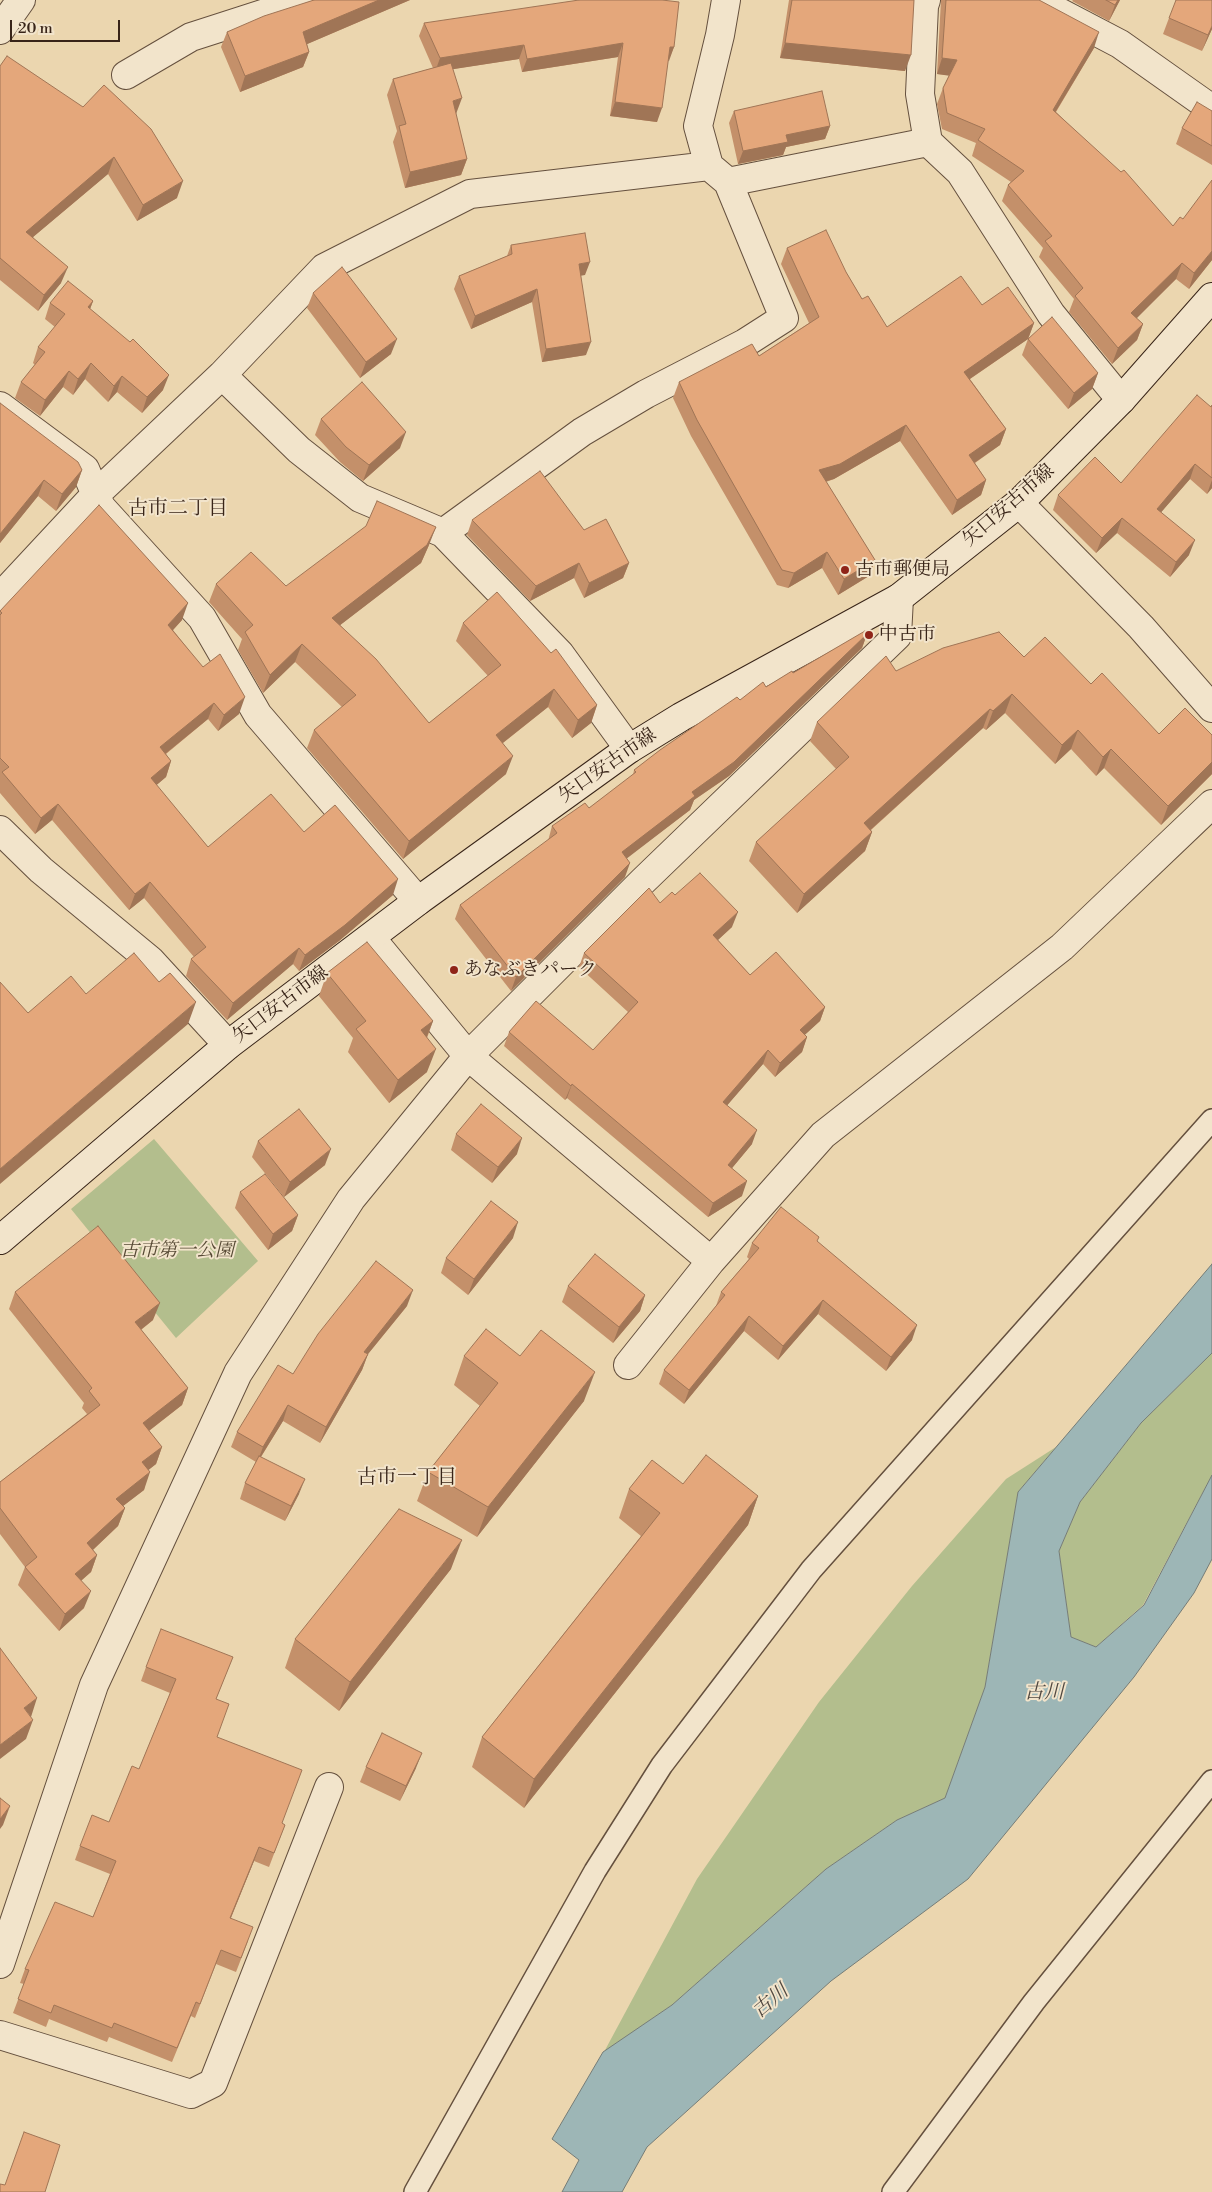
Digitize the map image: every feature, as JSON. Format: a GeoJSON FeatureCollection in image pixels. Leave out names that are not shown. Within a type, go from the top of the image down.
{"type":"FeatureCollection","features":[{"type":"Feature","properties":{"kind":"street"},"geometry":{"type":"LineString","coordinates":[[0,30],[21,0]]}},
{"type":"Feature","properties":{"kind":"street"},"geometry":{"type":"LineString","coordinates":[[126,75],[191,37],[306,0]]}},
{"type":"Feature","properties":{"kind":"street"},"geometry":{"type":"LineString","coordinates":[[443,533],[582,432],[646,394],[745,343],[784,318],[698,126],[720,35],[726,0]]}},
{"type":"Feature","properties":{"kind":"street"},"geometry":{"type":"LineString","coordinates":[[926,0],[924,6],[920,94],[928,142],[960,172],[1051,314],[1121,400]]}},
{"type":"Feature","properties":{"kind":"street"},"geometry":{"type":"LineString","coordinates":[[1036,0],[1120,44],[1212,109]]}},
{"type":"Feature","properties":{"kind":"street"},"geometry":{"type":"LineString","coordinates":[[0,597],[96,495],[222,374],[324,268],[470,194],[719,174],[928,142]]}},
{"type":"Feature","properties":{"kind":"street","name":"矢口安古市線"},"geometry":{"type":"LineString","coordinates":[[0,1240],[228,1045],[418,901],[629,749],[681,717],[899,598],[1019,503],[1121,400],[1212,297]]}},
{"type":"Feature","properties":{"kind":"street"},"geometry":{"type":"LineString","coordinates":[[222,374],[300,450],[360,498],[443,533],[560,654],[629,749]]}},
{"type":"Feature","properties":{"kind":"street"},"geometry":{"type":"LineString","coordinates":[[0,406],[85,469],[100,507],[202,618],[258,715],[418,901]]}},
{"type":"Feature","properties":{"kind":"street"},"geometry":{"type":"LineString","coordinates":[[1019,503],[1142,627],[1212,708]]}},
{"type":"Feature","properties":{"kind":"street"},"geometry":{"type":"LineString","coordinates":[[0,1964],[8,1909],[94,1685],[238,1373],[351,1199],[468,1056],[650,874],[897,636],[899,598]]}},
{"type":"Feature","properties":{"kind":"street"},"geometry":{"type":"LineString","coordinates":[[628,1365],[711,1261],[823,1136],[1062,947],[1212,804]]}},
{"type":"Feature","properties":{"kind":"street"},"geometry":{"type":"LineString","coordinates":[[0,830],[41,870],[150,960],[228,1045]]}},
{"type":"Feature","properties":{"kind":"street"},"geometry":{"type":"LineString","coordinates":[[371,938],[468,1056],[711,1261]]}},
{"type":"Feature","properties":{"kind":"street"},"geometry":{"type":"LineString","coordinates":[[0,2036],[191,2094],[213,2083],[329,1787]]}},
{"type":"Feature","properties":{"kind":"lane"},"geometry":{"type":"LineString","coordinates":[[415,2192],[595,1871],[662,1765],[811,1570],[1212,1120]]}},
{"type":"Feature","properties":{"kind":"lane"},"geometry":{"type":"LineString","coordinates":[[893,2192],[1034,2002],[1212,1781]]}},
{"type":"Feature","properties":{"kind":"green space","name":"古市第一公園"},"geometry":{"type":"Polygon","coordinates":[[[154,1139],[258,1261],[176,1338],[71,1209],[154,1139]]]}},
{"type":"Feature","properties":{"kind":"green space"},"geometry":{"type":"Polygon","coordinates":[[[1212,1353],[1212,1475],[1143,1605],[1096,1647],[1071,1637],[1059,1551],[1080,1502],[1141,1423],[1212,1353]]]}},
{"type":"Feature","properties":{"kind":"green space"},"geometry":{"type":"Polygon","coordinates":[[[1056,1447],[1018,1492],[985,1687],[945,1798],[897,1820],[826,1869],[672,2005],[604,2052],[697,1879],[819,1702],[912,1586],[1006,1479],[1056,1447]]]}},
{"type":"Feature","properties":{"kind":"water","name":"古川"},"geometry":{"type":"Polygon","coordinates":[[[1212,1264],[1212,1353],[1141,1423],[1080,1502],[1059,1551],[1071,1637],[1096,1647],[1144,1605],[1212,1475],[1212,1559],[1194,1593],[1134,1677],[968,1879],[831,1981],[647,2147],[622,2192],[562,2192],[579,2160],[552,2139],[603,2052],[672,2005],[826,1869],[897,1820],[945,1798],[985,1687],[1018,1492],[1212,1264]]]}},
{"type":"Feature","properties":{"kind":"building"},"geometry":{"type":"Polygon","coordinates":[[[314,0],[379,0],[303,32],[309,52],[245,76],[227,32],[264,16],[314,0]]]}},
{"type":"Feature","properties":{"kind":"building"},"geometry":{"type":"Polygon","coordinates":[[[579,0],[662,0],[679,2],[674,47],[670,47],[662,108],[615,102],[623,43],[527,59],[524,45],[440,58],[424,23],[579,0]]]}},
{"type":"Feature","properties":{"kind":"building"},"geometry":{"type":"Polygon","coordinates":[[[792,0],[914,0],[911,55],[785,43],[792,0]]]}},
{"type":"Feature","properties":{"kind":"building"},"geometry":{"type":"Polygon","coordinates":[[[946,0],[1039,0],[1099,32],[1053,110],[1121,172],[1124,170],[1173,226],[1180,217],[1183,219],[1212,180],[1212,251],[1194,273],[1182,263],[1131,313],[1143,324],[1118,348],[1075,296],[1083,288],[1045,241],[1052,236],[1008,185],[1024,171],[978,140],[985,129],[947,113],[943,88],[957,60],[942,58],[946,0]]]}},
{"type":"Feature","properties":{"kind":"building"},"geometry":{"type":"Polygon","coordinates":[[[1106,0],[1118,0],[1115,5],[1106,0]]]}},
{"type":"Feature","properties":{"kind":"building"},"geometry":{"type":"Polygon","coordinates":[[[1176,0],[1212,0],[1212,26],[1208,35],[1169,18],[1176,0]]]}},
{"type":"Feature","properties":{"kind":"building"},"geometry":{"type":"Polygon","coordinates":[[[7,56],[83,107],[104,85],[151,129],[183,181],[143,205],[114,157],[26,232],[68,267],[44,295],[0,258],[0,66],[7,56]]]}},
{"type":"Feature","properties":{"kind":"building"},"geometry":{"type":"Polygon","coordinates":[[[451,63],[462,98],[453,101],[467,159],[410,172],[399,126],[406,124],[393,79],[451,63]]]}},
{"type":"Feature","properties":{"kind":"building"},"geometry":{"type":"Polygon","coordinates":[[[822,91],[830,126],[786,135],[788,142],[743,151],[734,111],[822,91]]]}},
{"type":"Feature","properties":{"kind":"building"},"geometry":{"type":"Polygon","coordinates":[[[1197,102],[1212,111],[1212,146],[1182,128],[1197,102]]]}},
{"type":"Feature","properties":{"kind":"building"},"geometry":{"type":"Polygon","coordinates":[[[826,230],[846,272],[862,299],[868,296],[887,327],[961,276],[982,305],[1008,287],[1034,323],[964,372],[1006,429],[969,455],[986,480],[957,500],[906,425],[840,464],[819,470],[875,560],[844,579],[827,552],[794,573],[782,570],[697,420],[679,382],[752,344],[759,356],[819,317],[787,248],[826,230]]]}},
{"type":"Feature","properties":{"kind":"building"},"geometry":{"type":"Polygon","coordinates":[[[585,233],[590,262],[579,264],[591,342],[546,349],[537,289],[475,316],[459,276],[512,254],[511,245],[585,233]]]}},
{"type":"Feature","properties":{"kind":"building"},"geometry":{"type":"Polygon","coordinates":[[[342,267],[397,339],[366,362],[313,293],[342,267]]]}},
{"type":"Feature","properties":{"kind":"building"},"geometry":{"type":"Polygon","coordinates":[[[68,281],[93,301],[88,307],[130,342],[133,339],[169,375],[147,397],[122,376],[114,386],[91,363],[78,379],[69,371],[45,400],[21,382],[45,352],[38,347],[65,314],[50,303],[68,281]]]}},
{"type":"Feature","properties":{"kind":"building"},"geometry":{"type":"Polygon","coordinates":[[[1052,317],[1098,373],[1074,393],[1028,339],[1052,317]]]}},
{"type":"Feature","properties":{"kind":"building"},"geometry":{"type":"Polygon","coordinates":[[[362,382],[406,432],[369,465],[346,447],[321,419],[362,382]]]}},
{"type":"Feature","properties":{"kind":"building"},"geometry":{"type":"Polygon","coordinates":[[[1197,395],[1211,407],[1212,405],[1212,478],[1195,464],[1157,509],[1195,540],[1176,562],[1122,518],[1102,538],[1058,495],[1095,457],[1121,483],[1197,395]]]}},
{"type":"Feature","properties":{"kind":"building"},"geometry":{"type":"Polygon","coordinates":[[[0,403],[78,462],[82,470],[62,494],[44,480],[0,534],[0,403]]]}},
{"type":"Feature","properties":{"kind":"building"},"geometry":{"type":"Polygon","coordinates":[[[540,471],[584,530],[606,519],[629,563],[589,583],[579,563],[536,586],[472,520],[540,471]]]}},
{"type":"Feature","properties":{"kind":"building"},"geometry":{"type":"Polygon","coordinates":[[[377,501],[436,527],[427,545],[332,618],[376,659],[429,723],[501,665],[463,623],[497,592],[551,653],[556,649],[597,705],[578,720],[554,689],[496,735],[513,756],[409,841],[314,730],[356,695],[302,644],[270,675],[245,632],[253,625],[216,584],[251,552],[286,586],[366,526],[377,501]]]}},
{"type":"Feature","properties":{"kind":"building"},"geometry":{"type":"Polygon","coordinates":[[[99,505],[188,603],[168,625],[203,667],[220,654],[245,697],[224,715],[214,703],[160,747],[171,761],[151,778],[208,847],[271,794],[304,832],[335,805],[398,879],[345,925],[305,955],[299,948],[233,1003],[191,959],[206,947],[150,882],[135,894],[58,804],[41,818],[2,772],[9,767],[0,758],[0,615],[2,613],[0,611],[99,505]]]}},
{"type":"Feature","properties":{"kind":"building"},"geometry":{"type":"Polygon","coordinates":[[[865,631],[867,634],[734,762],[692,792],[695,796],[622,852],[630,863],[516,977],[460,905],[557,833],[552,826],[585,803],[589,808],[636,772],[634,770],[660,750],[737,697],[740,700],[763,682],[766,687],[865,631]]]}},
{"type":"Feature","properties":{"kind":"building"},"geometry":{"type":"Polygon","coordinates":[[[999,632],[1024,657],[1045,637],[1091,684],[1102,673],[1159,734],[1185,708],[1212,735],[1212,762],[1168,806],[1111,749],[1103,757],[1078,730],[1062,745],[1012,694],[993,711],[990,709],[864,823],[872,832],[804,894],[756,842],[849,757],[817,722],[886,656],[896,671],[943,648],[999,632]]]}},
{"type":"Feature","properties":{"kind":"building"},"geometry":{"type":"Polygon","coordinates":[[[700,873],[738,912],[713,935],[750,975],[776,952],[825,1007],[800,1030],[807,1037],[780,1063],[768,1050],[723,1102],[757,1130],[728,1165],[747,1181],[713,1203],[572,1084],[571,1086],[509,1032],[536,1001],[593,1050],[638,1002],[584,953],[649,888],[660,903],[672,892],[675,895],[700,873]]]}},
{"type":"Feature","properties":{"kind":"building"},"geometry":{"type":"Polygon","coordinates":[[[367,942],[433,1021],[421,1030],[436,1049],[398,1080],[356,1029],[366,1021],[327,973],[367,942]]]}},
{"type":"Feature","properties":{"kind":"building"},"geometry":{"type":"Polygon","coordinates":[[[134,953],[159,982],[170,973],[196,1002],[0,1169],[0,982],[28,1013],[71,976],[86,994],[134,953]]]}},
{"type":"Feature","properties":{"kind":"building"},"geometry":{"type":"Polygon","coordinates":[[[481,1104],[522,1138],[498,1167],[456,1134],[481,1104]]]}},
{"type":"Feature","properties":{"kind":"building"},"geometry":{"type":"Polygon","coordinates":[[[299,1109],[331,1149],[290,1182],[258,1141],[299,1109]]]}},
{"type":"Feature","properties":{"kind":"building"},"geometry":{"type":"Polygon","coordinates":[[[265,1174],[298,1215],[273,1234],[240,1192],[265,1174]]]}},
{"type":"Feature","properties":{"kind":"building"},"geometry":{"type":"Polygon","coordinates":[[[491,1201],[518,1222],[474,1279],[446,1258],[491,1201]]]}},
{"type":"Feature","properties":{"kind":"building"},"geometry":{"type":"Polygon","coordinates":[[[781,1207],[819,1237],[817,1241],[917,1325],[891,1357],[823,1300],[783,1346],[749,1316],[689,1390],[664,1370],[725,1295],[721,1292],[759,1248],[752,1243],[781,1207]]]}},
{"type":"Feature","properties":{"kind":"building"},"geometry":{"type":"Polygon","coordinates":[[[98,1226],[160,1303],[135,1322],[188,1388],[143,1423],[162,1447],[142,1462],[150,1472],[116,1499],[125,1508],[87,1543],[97,1555],[75,1574],[91,1591],[65,1614],[25,1567],[37,1557],[0,1508],[0,1482],[100,1405],[89,1391],[92,1388],[15,1292],[98,1226]]]}},
{"type":"Feature","properties":{"kind":"building"},"geometry":{"type":"Polygon","coordinates":[[[595,1254],[645,1295],[619,1327],[568,1286],[595,1254]]]}},
{"type":"Feature","properties":{"kind":"building"},"geometry":{"type":"Polygon","coordinates":[[[376,1261],[413,1290],[364,1352],[368,1354],[326,1427],[288,1405],[263,1447],[237,1432],[278,1365],[293,1374],[318,1334],[376,1261]]]}},
{"type":"Feature","properties":{"kind":"building"},"geometry":{"type":"Polygon","coordinates":[[[486,1329],[520,1356],[541,1330],[595,1372],[488,1507],[428,1472],[498,1383],[464,1356],[486,1329]]]}},
{"type":"Feature","properties":{"kind":"building"},"geometry":{"type":"Polygon","coordinates":[[[706,1455],[758,1496],[534,1779],[482,1737],[660,1513],[629,1489],[652,1460],[683,1484],[706,1455]]]}},
{"type":"Feature","properties":{"kind":"building"},"geometry":{"type":"Polygon","coordinates":[[[259,1456],[305,1479],[291,1506],[245,1483],[259,1456]]]}},
{"type":"Feature","properties":{"kind":"building"},"geometry":{"type":"Polygon","coordinates":[[[399,1509],[462,1540],[350,1682],[295,1639],[399,1509]]]}},
{"type":"Feature","properties":{"kind":"building"},"geometry":{"type":"Polygon","coordinates":[[[161,1629],[233,1657],[216,1699],[229,1704],[217,1737],[302,1770],[282,1823],[285,1825],[274,1853],[259,1847],[230,1918],[253,1927],[241,1958],[221,1950],[200,2004],[196,2002],[177,2048],[114,2023],[112,2028],[54,2005],[51,2013],[18,1999],[29,1970],[25,1969],[55,1902],[93,1917],[116,1861],[80,1846],[92,1815],[109,1822],[132,1766],[139,1769],[176,1679],[146,1667],[161,1629]]]}},
{"type":"Feature","properties":{"kind":"building"},"geometry":{"type":"Polygon","coordinates":[[[0,1648],[37,1698],[24,1708],[33,1720],[0,1745],[0,1648]]]}},
{"type":"Feature","properties":{"kind":"building"},"geometry":{"type":"Polygon","coordinates":[[[382,1733],[422,1753],[406,1786],[366,1767],[382,1733]]]}},
{"type":"Feature","properties":{"kind":"building"},"geometry":{"type":"Polygon","coordinates":[[[0,1798],[10,1806],[0,1819],[0,1798]]]}},
{"type":"Feature","properties":{"kind":"building"},"geometry":{"type":"Polygon","coordinates":[[[24,2132],[60,2145],[45,2192],[0,2192],[0,2184],[5,2185],[24,2132]]]}},
{"type":"Feature","properties":{"kind":"place","name":"古市郵便局"},"geometry":{"type":"Point","coordinates":[845,570]}},
{"type":"Feature","properties":{"kind":"place","name":"中古市"},"geometry":{"type":"Point","coordinates":[869,635]}},
{"type":"Feature","properties":{"kind":"place","name":"あなぶきパーク"},"geometry":{"type":"Point","coordinates":[454,970]}},
{"type":"Feature","properties":{"kind":"district","name":"古市二丁目"},"geometry":{"type":"Point","coordinates":[178,509]}},
{"type":"Feature","properties":{"kind":"district","name":"古市一丁目"},"geometry":{"type":"Point","coordinates":[407,1478]}}]}
